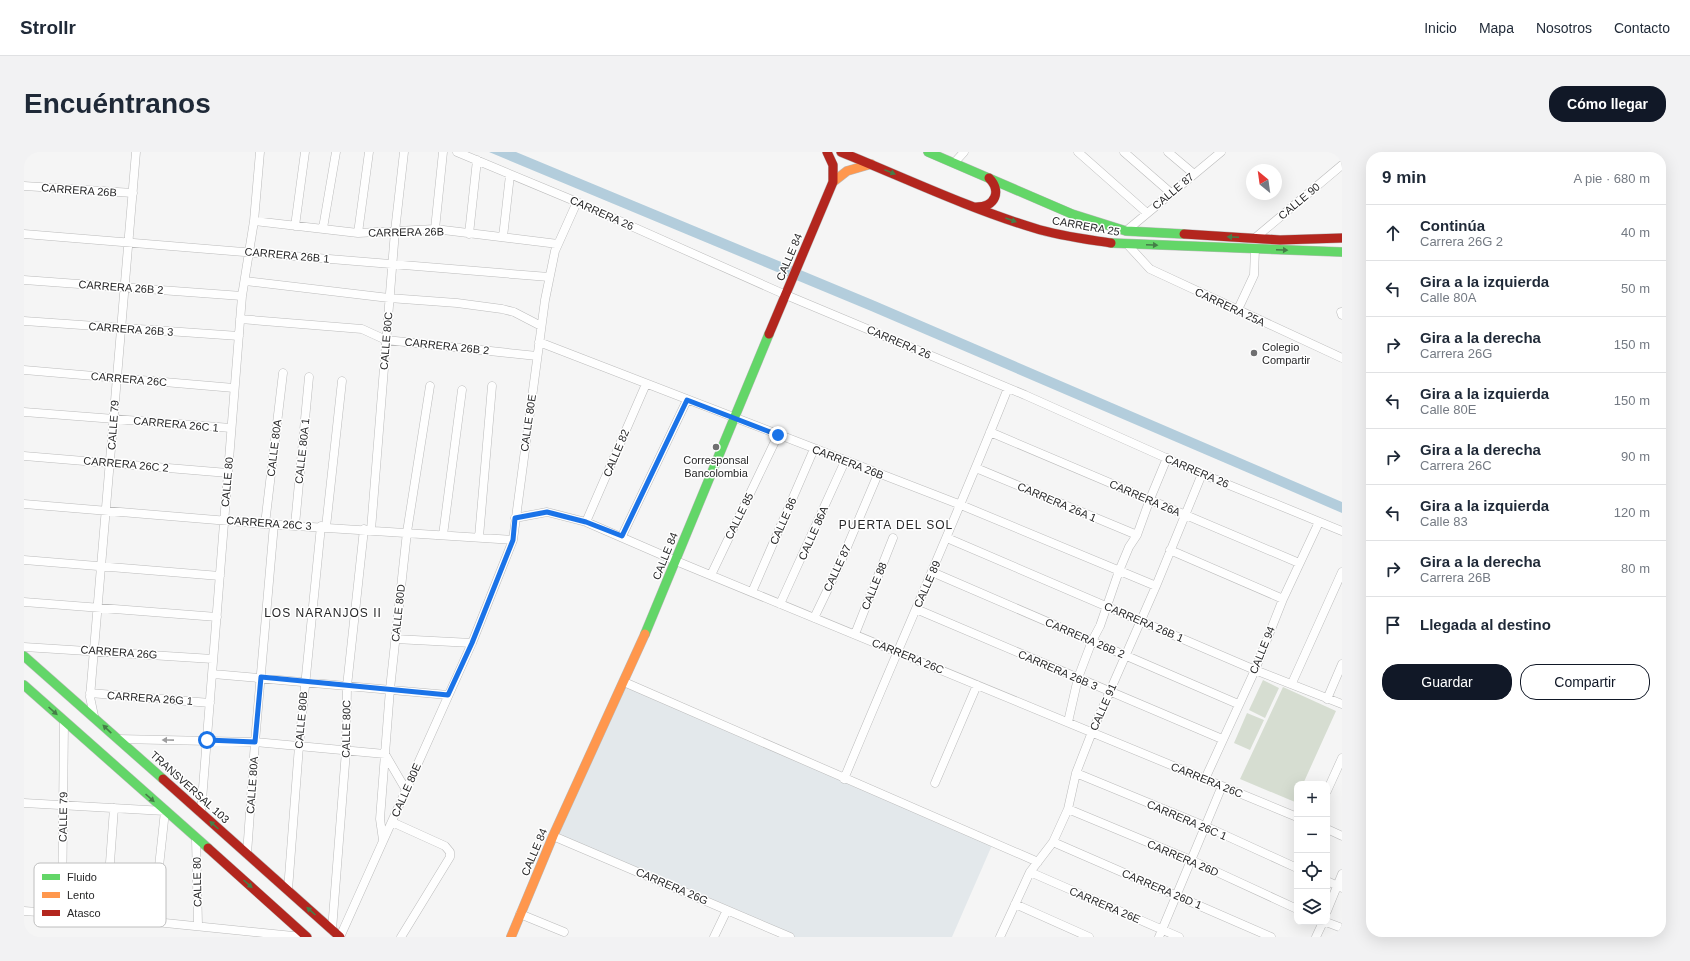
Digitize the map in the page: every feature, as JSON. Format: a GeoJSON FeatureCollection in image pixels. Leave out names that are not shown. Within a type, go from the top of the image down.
{"type":"FeatureCollection","features":[{"type":"Feature","properties":{"kind":"street","name":"CALLE 79"},"geometry":{"type":"LineString","coordinates":[[94,716],[90,695],[136,152]]}},
{"type":"Feature","properties":{"kind":"street","name":"CALLE 80"},"geometry":{"type":"LineString","coordinates":[[201,813],[242,296],[254,221],[260,152]]}},
{"type":"Feature","properties":{"kind":"street"},"geometry":{"type":"LineString","coordinates":[[295,226],[305,152]]}},
{"type":"Feature","properties":{"kind":"street"},"geometry":{"type":"LineString","coordinates":[[323,228],[336,152]]}},
{"type":"Feature","properties":{"kind":"street"},"geometry":{"type":"LineString","coordinates":[[358,233],[369,152]]}},
{"type":"Feature","properties":{"kind":"street","name":"CALLE 80C"},"geometry":{"type":"LineString","coordinates":[[332,930],[346,751],[347,686],[368,530],[395,231],[404,152]]}},
{"type":"Feature","properties":{"kind":"street"},"geometry":{"type":"LineString","coordinates":[[435,229],[443,152]]}},
{"type":"Feature","properties":{"kind":"street","name":"CARRERA 26"},"geometry":{"type":"LineString","coordinates":[[457,152],[577,202],[786,295],[1008,388],[1202,474],[1342,531]]}},
{"type":"Feature","properties":{"kind":"street","name":"CALLE 84"},"geometry":{"type":"LineString","coordinates":[[511,937],[554,836],[624,682],[676,561],[733,418],[806,249],[833,182],[833,164],[827,152]]}},
{"type":"Feature","properties":{"kind":"street","name":"CARRERA 25"},"geometry":{"type":"LineString","coordinates":[[841,152],[974,207],[1034,228],[1094,241],[1127,244],[1342,252]]}},
{"type":"Feature","properties":{"kind":"street","name":"CARRERA 25"},"geometry":{"type":"LineString","coordinates":[[928,152],[1072,214],[1126,231],[1316,240],[1342,238]]}},
{"type":"Feature","properties":{"kind":"street"},"geometry":{"type":"LineString","coordinates":[[954,163],[964,152]]}},
{"type":"Feature","properties":{"kind":"street"},"geometry":{"type":"LineString","coordinates":[[1078,152],[1147,213]]}},
{"type":"Feature","properties":{"kind":"street"},"geometry":{"type":"LineString","coordinates":[[1124,152],[1171,193]]}},
{"type":"Feature","properties":{"kind":"street"},"geometry":{"type":"LineString","coordinates":[[1168,152],[1194,174]]}},
{"type":"Feature","properties":{"kind":"street","name":"CALLE 87"},"geometry":{"type":"LineString","coordinates":[[1126,231],[1194,174],[1215,154]]}},
{"type":"Feature","properties":{"kind":"street"},"geometry":{"type":"LineString","coordinates":[[469,234],[477,160]]}},
{"type":"Feature","properties":{"kind":"street"},"geometry":{"type":"LineString","coordinates":[[833,182],[847,172],[871,164]]}},
{"type":"Feature","properties":{"kind":"street","name":"CALLE 90"},"geometry":{"type":"LineString","coordinates":[[1255,238],[1342,165]]}},
{"type":"Feature","properties":{"kind":"street"},"geometry":{"type":"LineString","coordinates":[[503,237],[510,175]]}},
{"type":"Feature","properties":{"kind":"street"},"geometry":{"type":"LineString","coordinates":[[974,207],[988,207],[997,196],[994,182],[986,176]]}},
{"type":"Feature","properties":{"kind":"street","name":"CARRERA 26B"},"geometry":{"type":"LineString","coordinates":[[24,186],[133,193]]}},
{"type":"Feature","properties":{"kind":"street","name":"CALLE 80E"},"geometry":{"type":"LineString","coordinates":[[340,937],[472,643],[513,540],[541,326],[550,277],[558,244],[577,202]]}},
{"type":"Feature","properties":{"kind":"street","name":"CARRERA 26B"},"geometry":{"type":"LineString","coordinates":[[254,221],[358,233],[435,229],[558,244]]}},
{"type":"Feature","properties":{"kind":"street","name":"CARRERA 26B 1"},"geometry":{"type":"LineString","coordinates":[[24,234],[550,277]]}},
{"type":"Feature","properties":{"kind":"street","name":"CARRERA 25A"},"geometry":{"type":"LineString","coordinates":[[1127,244],[1150,270],[1342,358]]}},
{"type":"Feature","properties":{"kind":"street"},"geometry":{"type":"LineString","coordinates":[[1240,305],[1254,276],[1255,249]]}},
{"type":"Feature","properties":{"kind":"street","name":"CARRERA 26B 2"},"geometry":{"type":"LineString","coordinates":[[24,280],[242,296]]}},
{"type":"Feature","properties":{"kind":"street"},"geometry":{"type":"LineString","coordinates":[[245,281],[389,298],[414,298],[502,309],[514,312],[541,326]]}},
{"type":"Feature","properties":{"kind":"street","name":"CARRERA 26B 2"},"geometry":{"type":"LineString","coordinates":[[240,319],[362,329],[386,340],[537,356]]}},
{"type":"Feature","properties":{"kind":"street","name":"CARRERA 26B 3"},"geometry":{"type":"LineString","coordinates":[[24,321],[239,336]]}},
{"type":"Feature","properties":{"kind":"street","name":"CARRERA 26B"},"geometry":{"type":"LineString","coordinates":[[539,342],[961,505],[1156,586]]}},
{"type":"Feature","properties":{"kind":"street","name":"CARRERA 26C"},"geometry":{"type":"LineString","coordinates":[[24,370],[234,388]]}},
{"type":"Feature","properties":{"kind":"street","name":"CALLE 80A"},"geometry":{"type":"LineString","coordinates":[[265,524],[283,373]]}},
{"type":"Feature","properties":{"kind":"street","name":"CALLE 80A 1"},"geometry":{"type":"LineString","coordinates":[[295,525],[309,377]]}},
{"type":"Feature","properties":{"kind":"street","name":"CALLE 80B"},"geometry":{"type":"LineString","coordinates":[[288,890],[305,681],[342,381]]}},
{"type":"Feature","properties":{"kind":"street","name":"CALLE 82"},"geometry":{"type":"LineString","coordinates":[[586,522],[646,384]]}},
{"type":"Feature","properties":{"kind":"street","name":"CALLE 80D"},"geometry":{"type":"LineString","coordinates":[[383,841],[380,819],[390,689],[407,532],[430,386]]}},
{"type":"Feature","properties":{"kind":"street"},"geometry":{"type":"LineString","coordinates":[[479,537],[492,386]]}},
{"type":"Feature","properties":{"kind":"street","name":"CALLE 89"},"geometry":{"type":"LineString","coordinates":[[844,779],[961,505],[1008,388]]}},
{"type":"Feature","properties":{"kind":"street"},"geometry":{"type":"LineString","coordinates":[[443,534],[462,390]]}},
{"type":"Feature","properties":{"kind":"street"},"geometry":{"type":"LineString","coordinates":[[622,536],[687,400]]}},
{"type":"Feature","properties":{"kind":"street","name":"CARRERA 26C 1"},"geometry":{"type":"LineString","coordinates":[[24,412],[231,428]]}},
{"type":"Feature","properties":{"kind":"street","name":"CARRERA 26A"},"geometry":{"type":"LineString","coordinates":[[990,432],[1150,499],[1299,564]]}},
{"type":"Feature","properties":{"kind":"street","name":"CALLE 85"},"geometry":{"type":"LineString","coordinates":[[711,575],[778,435]]}},
{"type":"Feature","properties":{"kind":"street","name":"CALLE 86"},"geometry":{"type":"LineString","coordinates":[[752,592],[814,449]]}},
{"type":"Feature","properties":{"kind":"street","name":"CARRERA 26C 2"},"geometry":{"type":"LineString","coordinates":[[24,456],[228,472]]}},
{"type":"Feature","properties":{"kind":"street"},"geometry":{"type":"LineString","coordinates":[[1068,722],[1078,678],[1092,641],[1108,606],[1119,571],[1137,536],[1167,458]]}},
{"type":"Feature","properties":{"kind":"street","name":"CALLE 86A"},"geometry":{"type":"LineString","coordinates":[[780,604],[845,461]]}},
{"type":"Feature","properties":{"kind":"street","name":"CARRERA 26A 1"},"geometry":{"type":"LineString","coordinates":[[976,468],[1137,536]]}},
{"type":"Feature","properties":{"kind":"street","name":"CALLE 87"},"geometry":{"type":"LineString","coordinates":[[814,618],[839,566],[878,474]]}},
{"type":"Feature","properties":{"kind":"street","name":"CALLE 91"},"geometry":{"type":"LineString","coordinates":[[1000,937],[1030,872],[1053,842],[1068,809],[1076,773],[1092,732],[1111,692],[1202,474]]}},
{"type":"Feature","properties":{"kind":"street","name":"CARRERA 26C 3"},"geometry":{"type":"LineString","coordinates":[[24,504],[265,524],[443,534],[513,540]]}},
{"type":"Feature","properties":{"kind":"street","name":"CARRERA 26C"},"geometry":{"type":"LineString","coordinates":[[515,518],[547,512],[586,522],[622,536],[676,561],[1294,816]]}},
{"type":"Feature","properties":{"kind":"street","name":"CALLE 94"},"geometry":{"type":"LineString","coordinates":[[1205,779],[1238,704],[1255,670],[1283,599],[1319,522]]}},
{"type":"Feature","properties":{"kind":"street","name":"CALLE 80A"},"geometry":{"type":"LineString","coordinates":[[247,854],[274,524]]}},
{"type":"Feature","properties":{"kind":"street","name":"CALLE 88"},"geometry":{"type":"LineString","coordinates":[[855,634],[893,538]]}},
{"type":"Feature","properties":{"kind":"street","name":"CARRERA 26B 1"},"geometry":{"type":"LineString","coordinates":[[947,538],[1255,670],[1292,683],[1326,699],[1342,704]]}},
{"type":"Feature","properties":{"kind":"street"},"geometry":{"type":"LineString","coordinates":[[1170,550],[1283,599]]}},
{"type":"Feature","properties":{"kind":"street"},"geometry":{"type":"LineString","coordinates":[[24,560],[101,565],[220,576]]}},
{"type":"Feature","properties":{"kind":"street","name":"CARRERA 26B 2"},"geometry":{"type":"LineString","coordinates":[[932,572],[1238,704]]}},
{"type":"Feature","properties":{"kind":"street"},"geometry":{"type":"LineString","coordinates":[[1292,683],[1342,572]]}},
{"type":"Feature","properties":{"kind":"street"},"geometry":{"type":"LineString","coordinates":[[24,602],[217,617]]}},
{"type":"Feature","properties":{"kind":"street","name":"CARRERA 26B 3"},"geometry":{"type":"LineString","coordinates":[[916,610],[1222,739]]}},
{"type":"Feature","properties":{"kind":"street"},"geometry":{"type":"LineString","coordinates":[[396,639],[472,643]]}},
{"type":"Feature","properties":{"kind":"street","name":"CARRERA 26G"},"geometry":{"type":"LineString","coordinates":[[24,647],[94,650],[213,659]]}},
{"type":"Feature","properties":{"kind":"street","name":"TRANSVERSAL 103"},"geometry":{"type":"LineString","coordinates":[[24,656],[94,716],[340,937]]}},
{"type":"Feature","properties":{"kind":"street"},"geometry":{"type":"LineString","coordinates":[[1326,699],[1342,664]]}},
{"type":"Feature","properties":{"kind":"street"},"geometry":{"type":"LineString","coordinates":[[213,674],[261,677],[448,695]]}},
{"type":"Feature","properties":{"kind":"street"},"geometry":{"type":"LineString","coordinates":[[624,682],[844,779],[1038,862]]}},
{"type":"Feature","properties":{"kind":"street"},"geometry":{"type":"LineString","coordinates":[[24,685],[307,937]]}},
{"type":"Feature","properties":{"kind":"street"},"geometry":{"type":"LineString","coordinates":[[935,783],[977,685]]}},
{"type":"Feature","properties":{"kind":"street"},"geometry":{"type":"LineString","coordinates":[[77,702],[90,695]]}},
{"type":"Feature","properties":{"kind":"street","name":"CARRERA 26G 1"},"geometry":{"type":"LineString","coordinates":[[90,695],[210,702]]}},
{"type":"Feature","properties":{"kind":"street","name":"CALLE 79"},"geometry":{"type":"LineString","coordinates":[[62,863],[64,721]]}},
{"type":"Feature","properties":{"kind":"street"},"geometry":{"type":"LineString","coordinates":[[118,739],[255,742],[385,754],[406,790]]}},
{"type":"Feature","properties":{"kind":"street"},"geometry":{"type":"LineString","coordinates":[[1330,784],[1342,758]]}},
{"type":"Feature","properties":{"kind":"street","name":"CARRERA 26C 1"},"geometry":{"type":"LineString","coordinates":[[1076,773],[1207,827],[1294,867]]}},
{"type":"Feature","properties":{"kind":"street"},"geometry":{"type":"LineString","coordinates":[[1161,933],[1207,827],[1222,786]]}},
{"type":"Feature","properties":{"kind":"street"},"geometry":{"type":"LineString","coordinates":[[24,803],[165,810]]}},
{"type":"Feature","properties":{"kind":"street"},"geometry":{"type":"LineString","coordinates":[[110,863],[114,808]]}},
{"type":"Feature","properties":{"kind":"street","name":"CARRERA 26D"},"geometry":{"type":"LineString","coordinates":[[1068,809],[1192,861],[1294,908]]}},
{"type":"Feature","properties":{"kind":"street"},"geometry":{"type":"LineString","coordinates":[[159,863],[165,810]]}},
{"type":"Feature","properties":{"kind":"street"},"geometry":{"type":"LineString","coordinates":[[392,822],[445,846],[450,852],[450,857],[401,937]]}},
{"type":"Feature","properties":{"kind":"street"},"geometry":{"type":"LineString","coordinates":[[1330,830],[1342,836]]}},
{"type":"Feature","properties":{"kind":"street","name":"CARRERA 26G"},"geometry":{"type":"LineString","coordinates":[[554,836],[727,910],[777,934],[790,937]]}},
{"type":"Feature","properties":{"kind":"street","name":"CALLE 80"},"geometry":{"type":"LineString","coordinates":[[196,839],[198,925]]}},
{"type":"Feature","properties":{"kind":"street","name":"CARRERA 26D 1"},"geometry":{"type":"LineString","coordinates":[[1053,842],[1271,937]]}},
{"type":"Feature","properties":{"kind":"street","name":"CARRERA 26E"},"geometry":{"type":"LineString","coordinates":[[1030,872],[1161,933],[1179,937]]}},
{"type":"Feature","properties":{"kind":"street"},"geometry":{"type":"LineString","coordinates":[[1330,906],[1339,887],[1342,874]]}},
{"type":"Feature","properties":{"kind":"street"},"geometry":{"type":"LineString","coordinates":[[1015,904],[1089,937]]}},
{"type":"Feature","properties":{"kind":"street"},"geometry":{"type":"LineString","coordinates":[[714,937],[727,910]]}},
{"type":"Feature","properties":{"kind":"street"},"geometry":{"type":"LineString","coordinates":[[24,911],[34,912]]}},
{"type":"Feature","properties":{"kind":"street"},"geometry":{"type":"LineString","coordinates":[[520,914],[564,932]]}},
{"type":"Feature","properties":{"kind":"street"},"geometry":{"type":"LineString","coordinates":[[166,923],[303,937]]}},
{"type":"Feature","properties":{"kind":"street"},"geometry":{"type":"LineString","coordinates":[[1330,924],[1342,928]]}},
{"type":"Feature","properties":{"kind":"street"},"geometry":{"type":"LineString","coordinates":[[1316,937],[1322,925]]}},
{"type":"Feature","properties":{"kind":"street"},"geometry":{"type":"LineString","coordinates":[[216,937],[218,928]]}},
{"type":"Feature","properties":{"kind":"shaded area"},"geometry":{"type":"Polygon","coordinates":[[[1263,680],[1279,688],[1265,718],[1249,710],[1263,680]]]}},
{"type":"Feature","properties":{"kind":"shaded area"},"geometry":{"type":"Polygon","coordinates":[[[624,682],[993,843],[952,937],[790,937],[553,836],[624,682]]]}},
{"type":"Feature","properties":{"kind":"shaded area"},"geometry":{"type":"Polygon","coordinates":[[[1283,687],[1336,711],[1304,781],[1294,781],[1294,802],[1240,779],[1283,687]]]}},
{"type":"Feature","properties":{"kind":"shaded area"},"geometry":{"type":"Polygon","coordinates":[[[1247,713],[1264,720],[1250,750],[1234,743],[1247,713]]]}},
{"type":"Feature","properties":{"kind":"water"},"geometry":{"type":"Polygon","coordinates":[[[489,152],[516,152],[875,301],[1342,502],[1342,513],[871,311],[489,152]]]}},
{"type":"Feature","properties":{"kind":"traffic: fast"},"geometry":{"type":"LineString","coordinates":[[928,152],[1072,214],[1126,231],[1184,234]]}},
{"type":"Feature","properties":{"kind":"traffic: fast"},"geometry":{"type":"LineString","coordinates":[[1111,243],[1342,252]]}},
{"type":"Feature","properties":{"kind":"traffic: fast"},"geometry":{"type":"LineString","coordinates":[[645,634],[769,334]]}},
{"type":"Feature","properties":{"kind":"traffic: fast"},"geometry":{"type":"LineString","coordinates":[[24,656],[163,779]]}},
{"type":"Feature","properties":{"kind":"traffic: fast"},"geometry":{"type":"LineString","coordinates":[[24,685],[208,848]]}},
{"type":"Feature","properties":{"kind":"traffic: slow"},"geometry":{"type":"LineString","coordinates":[[833,182],[847,171],[871,164]]}},
{"type":"Feature","properties":{"kind":"traffic: slow"},"geometry":{"type":"LineString","coordinates":[[511,937],[553,836],[645,634]]}},
{"type":"Feature","properties":{"kind":"traffic: jam"},"geometry":{"type":"LineString","coordinates":[[769,334],[833,182],[833,165],[827,152]]}},
{"type":"Feature","properties":{"kind":"traffic: jam"},"geometry":{"type":"LineString","coordinates":[[841,152],[961,202],[1009,220],[1053,233],[1111,243]]}},
{"type":"Feature","properties":{"kind":"traffic: jam"},"geometry":{"type":"LineString","coordinates":[[977,207],[988,204],[995,197],[995,188],[989,178]]}},
{"type":"Feature","properties":{"kind":"traffic: jam"},"geometry":{"type":"LineString","coordinates":[[1184,234],[1280,240],[1342,238]]}},
{"type":"Feature","properties":{"kind":"traffic: jam"},"geometry":{"type":"LineString","coordinates":[[163,779],[340,937]]}},
{"type":"Feature","properties":{"kind":"traffic: jam"},"geometry":{"type":"LineString","coordinates":[[208,848],[307,937]]}},
{"type":"Feature","properties":{"kind":"place","name":"Colegio Compartir"},"geometry":{"type":"Point","coordinates":[1254,353]}},
{"type":"Feature","properties":{"kind":"place","name":"Corresponsal Bancolombia"},"geometry":{"type":"Point","coordinates":[716,447]}},
{"type":"Feature","properties":{"kind":"district","name":"PUERTA DEL SOL"},"geometry":{"type":"Point","coordinates":[896,525]}},
{"type":"Feature","properties":{"kind":"district","name":"LOS NARANJOS II"},"geometry":{"type":"Point","coordinates":[323,613]}},
{"type":"Feature","properties":{"kind":"route"},"geometry":{"type":"LineString","coordinates":[[207,740],[255,742],[261,677],[448,695],[472,643],[513,540],[515,518],[547,512],[586,522],[622,536],[687,400],[778,435]]}}]}
